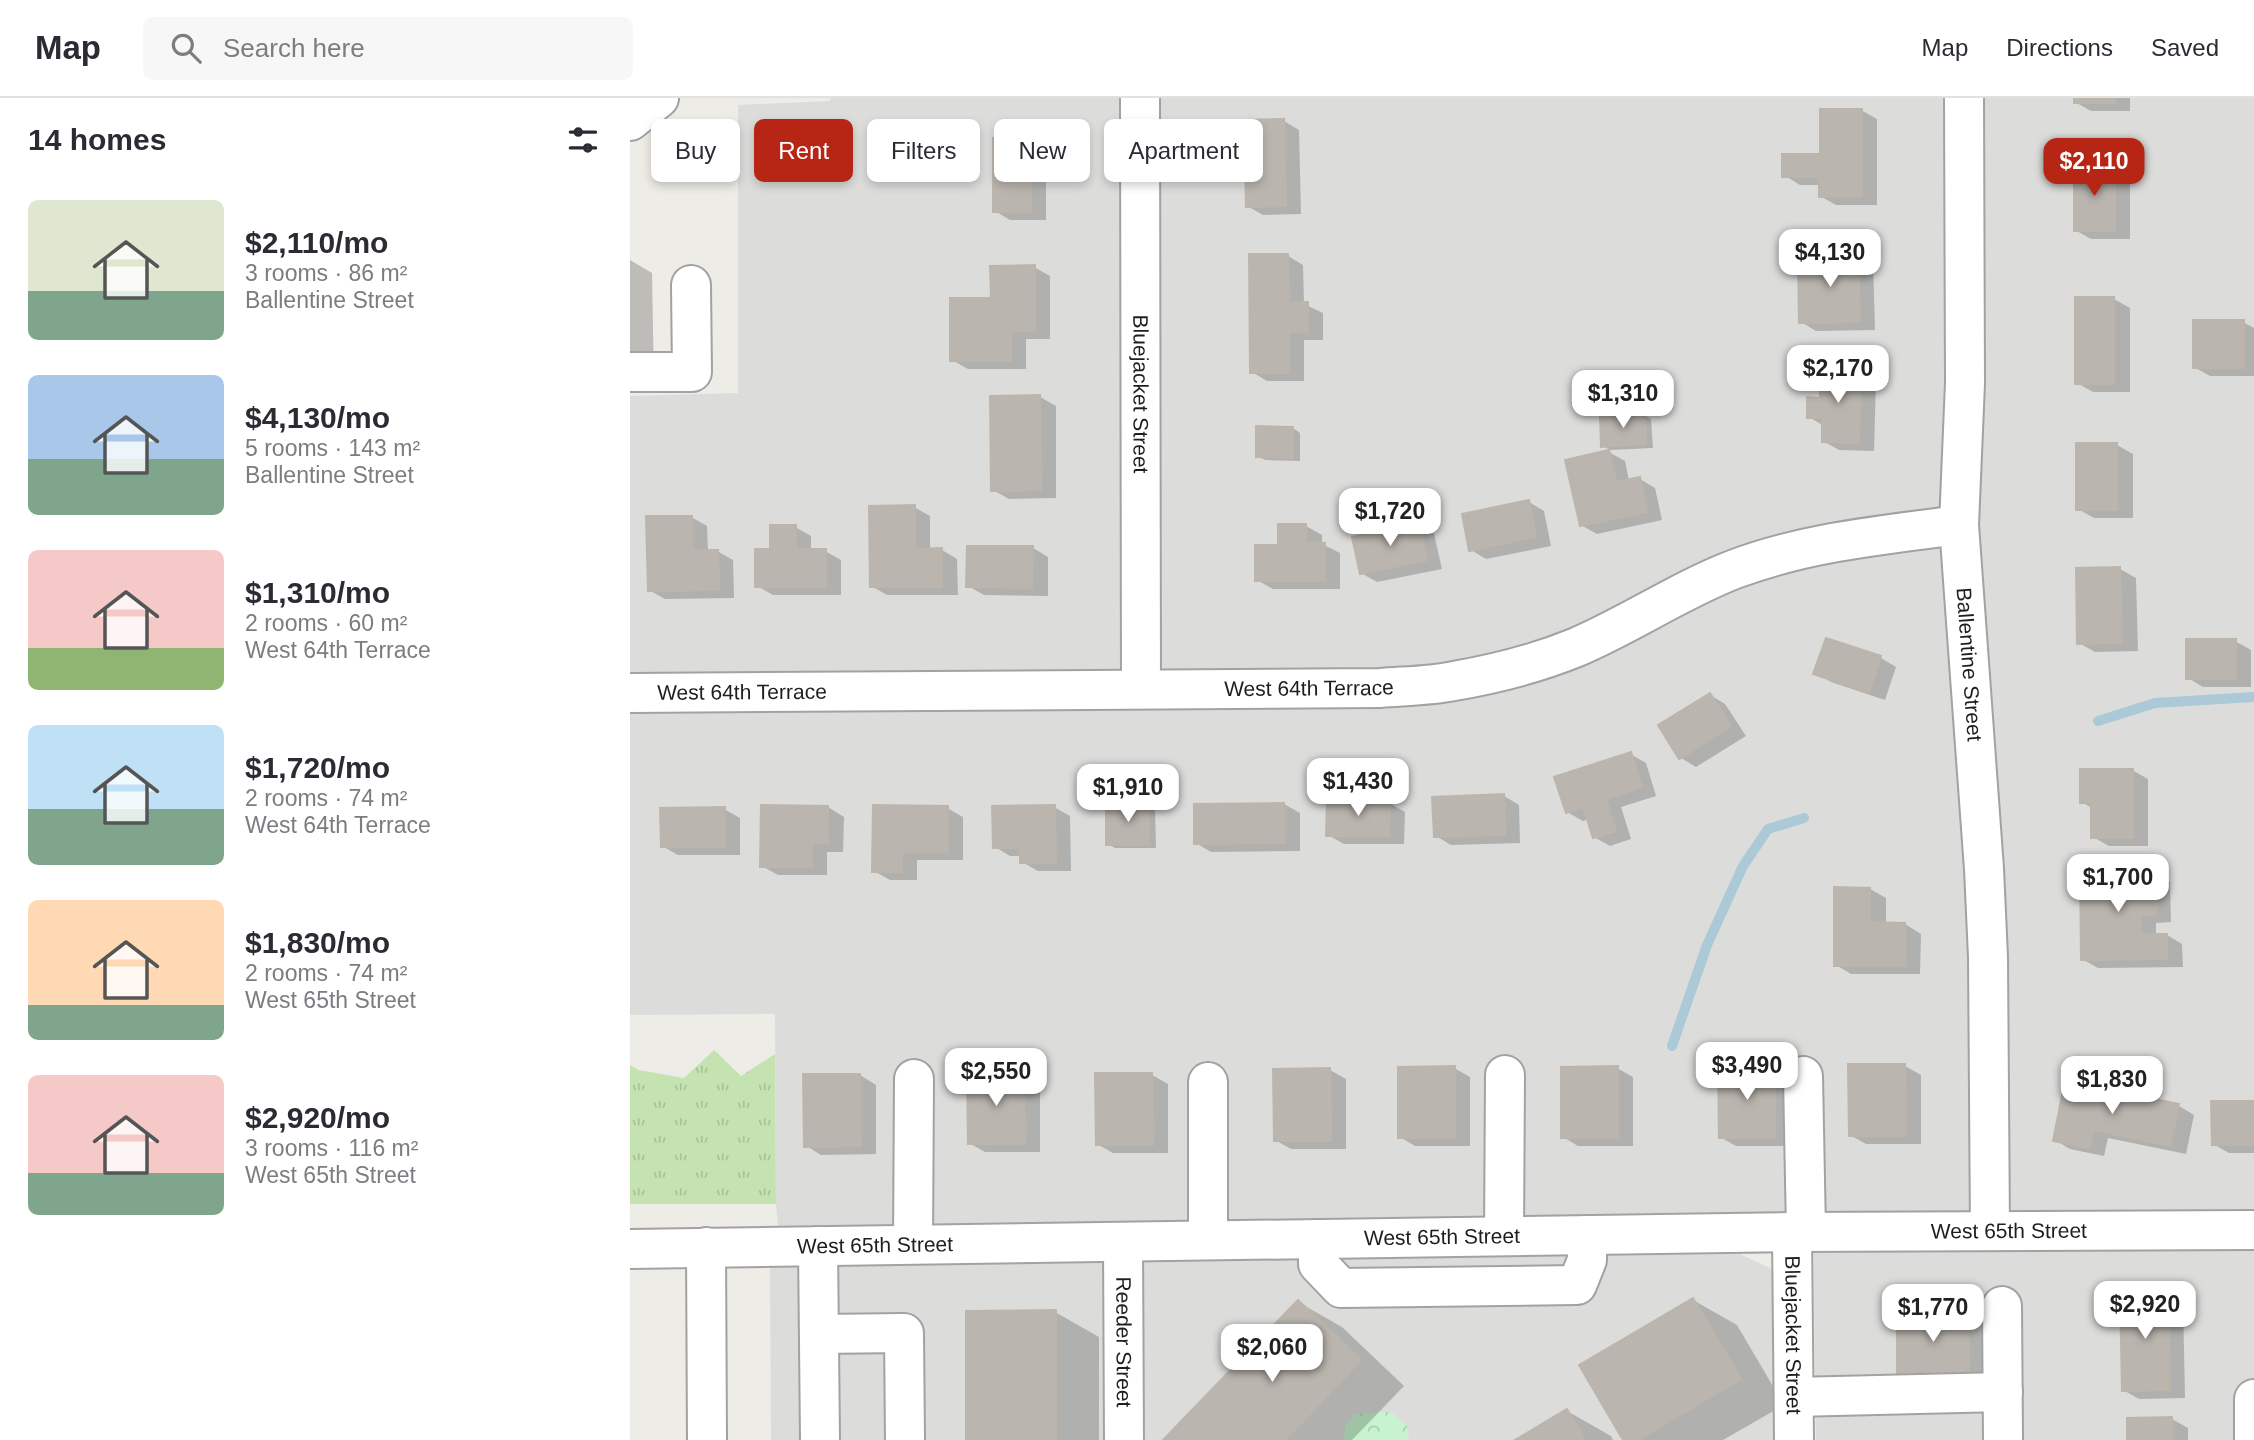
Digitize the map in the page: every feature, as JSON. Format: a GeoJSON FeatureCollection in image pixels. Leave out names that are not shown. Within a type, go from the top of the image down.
{"type":"FeatureCollection","features":[{"type":"Feature","properties":{"kind":"street"},"geometry":{"type":"LineString","coordinates":[[630,121],[659,98]]}},
{"type":"Feature","properties":{"kind":"street","name":"Bluejacket Street"},"geometry":{"type":"LineString","coordinates":[[1140,98],[1141,689]]}},
{"type":"Feature","properties":{"kind":"street","name":"Ballentine Street"},"geometry":{"type":"LineString","coordinates":[[1964,98],[1965,383],[1959,525],[1988,945],[1990,1231]]}},
{"type":"Feature","properties":{"kind":"street"},"geometry":{"type":"LineString","coordinates":[[630,372],[692,372],[691,285]]}},
{"type":"Feature","properties":{"kind":"street","name":"West 64th Terrace"},"geometry":{"type":"LineString","coordinates":[[630,694],[1380,688],[1452,682],[1522,666],[1577,647],[1732,570],[1783,553],[1847,539],[1959,525]]}},
{"type":"Feature","properties":{"kind":"street"},"geometry":{"type":"LineString","coordinates":[[1504,1236],[1505,1075]]}},
{"type":"Feature","properties":{"kind":"street","name":"Bluejacket Street"},"geometry":{"type":"LineString","coordinates":[[1794,1440],[1803,1076]]}},
{"type":"Feature","properties":{"kind":"street"},"geometry":{"type":"LineString","coordinates":[[913,1244],[914,1079]]}},
{"type":"Feature","properties":{"kind":"street"},"geometry":{"type":"LineString","coordinates":[[1208,1082],[1208,1240]]}},
{"type":"Feature","properties":{"kind":"street","name":"West 65th Street"},"geometry":{"type":"LineString","coordinates":[[630,1249],[1799,1232],[2254,1230]]}},
{"type":"Feature","properties":{"kind":"street"},"geometry":{"type":"LineString","coordinates":[[1318,1239],[1318,1264],[1341,1288],[1577,1285],[1587,1260],[1587,1236]]}},
{"type":"Feature","properties":{"kind":"street","name":"Reeder Street"},"geometry":{"type":"LineString","coordinates":[[1122,1242],[1124,1440]]}},
{"type":"Feature","properties":{"kind":"street"},"geometry":{"type":"LineString","coordinates":[[818,1246],[820,1440]]}},
{"type":"Feature","properties":{"kind":"street"},"geometry":{"type":"LineString","coordinates":[[706,1247],[708,1440]]}},
{"type":"Feature","properties":{"kind":"street"},"geometry":{"type":"LineString","coordinates":[[2002,1306],[2003,1440]]}},
{"type":"Feature","properties":{"kind":"street"},"geometry":{"type":"LineString","coordinates":[[819,1334],[904,1333],[905,1440]]}},
{"type":"Feature","properties":{"kind":"street"},"geometry":{"type":"LineString","coordinates":[[1794,1397],[2003,1392]]}},
{"type":"Feature","properties":{"kind":"street"},"geometry":{"type":"LineString","coordinates":[[2254,1399],[2254,1440]]}},
{"type":"Feature","properties":{"kind":"shaded area"},"geometry":{"type":"Polygon","coordinates":[[[831,98],[2254,98],[2254,1440],[1816,1440],[1813,1219],[778,1226],[775,1014],[630,1015],[630,396],[738,393],[738,105],[830,101],[831,98]]]}},
{"type":"Feature","properties":{"kind":"shaded area"},"geometry":{"type":"Polygon","coordinates":[[[1740,1254],[1770,1268],[1777,1280],[1781,1440],[771,1440],[770,1265],[1740,1254]]]}},
{"type":"Feature","properties":{"kind":"green space"},"geometry":{"type":"Polygon","coordinates":[[[714,1050],[741,1076],[775,1054],[776,1204],[630,1204],[630,1065],[639,1070],[684,1078],[714,1050]]]}},
{"type":"Feature","properties":{"kind":"green space"},"geometry":{"type":"Polygon","coordinates":[[[1391,1412],[1407,1426],[1409,1440],[1344,1440],[1345,1426],[1355,1414],[1391,1412]]]}},
{"type":"Feature","properties":{"kind":"building"},"geometry":{"type":"Polygon","coordinates":[[[2074,98],[2115,98],[2115,103],[2074,103],[2074,98]]]}},
{"type":"Feature","properties":{"kind":"building"},"geometry":{"type":"Polygon","coordinates":[[[1820,109],[1862,109],[1862,196],[1819,197],[1819,177],[1782,177],[1782,154],[1820,154],[1820,109]]]}},
{"type":"Feature","properties":{"kind":"building"},"geometry":{"type":"Polygon","coordinates":[[[1284,119],[1286,206],[1246,207],[1245,182],[1263,182],[1263,120],[1284,119]]]}},
{"type":"Feature","properties":{"kind":"building"},"geometry":{"type":"Polygon","coordinates":[[[994,138],[994,182],[1031,182],[1031,212],[993,212],[994,138]]]}},
{"type":"Feature","properties":{"kind":"building"},"geometry":{"type":"Polygon","coordinates":[[[2074,165],[2115,165],[2115,231],[2074,231],[2074,165]]]}},
{"type":"Feature","properties":{"kind":"building"},"geometry":{"type":"Polygon","coordinates":[[[1858,251],[1860,322],[1799,323],[1798,263],[1820,262],[1820,252],[1858,251]]]}},
{"type":"Feature","properties":{"kind":"building"},"geometry":{"type":"Polygon","coordinates":[[[1249,254],[1288,254],[1289,303],[1308,302],[1308,332],[1289,332],[1289,373],[1250,373],[1249,254]]]}},
{"type":"Feature","properties":{"kind":"building"},"geometry":{"type":"Polygon","coordinates":[[[1035,265],[1035,331],[1011,331],[1011,361],[950,361],[950,298],[991,298],[990,266],[1035,265]]]}},
{"type":"Feature","properties":{"kind":"building"},"geometry":{"type":"Polygon","coordinates":[[[2075,297],[2114,297],[2114,384],[2075,384],[2075,297]]]}},
{"type":"Feature","properties":{"kind":"building"},"geometry":{"type":"Polygon","coordinates":[[[2193,320],[2244,320],[2244,368],[2193,368],[2193,320]]]}},
{"type":"Feature","properties":{"kind":"building"},"geometry":{"type":"Polygon","coordinates":[[[1820,368],[1861,370],[1859,443],[1822,442],[1822,418],[1807,418],[1807,397],[1820,398],[1820,368]]]}},
{"type":"Feature","properties":{"kind":"building"},"geometry":{"type":"Polygon","coordinates":[[[1040,395],[1041,490],[991,491],[990,396],[1040,395]]]}},
{"type":"Feature","properties":{"kind":"building"},"geometry":{"type":"Polygon","coordinates":[[[1645,413],[1646,444],[1601,447],[1600,416],[1645,413]]]}},
{"type":"Feature","properties":{"kind":"building"},"geometry":{"type":"Polygon","coordinates":[[[1256,426],[1293,427],[1293,458],[1256,457],[1256,426]]]}},
{"type":"Feature","properties":{"kind":"building"},"geometry":{"type":"Polygon","coordinates":[[[2076,443],[2117,443],[2117,510],[2076,510],[2076,443]]]}},
{"type":"Feature","properties":{"kind":"building"},"geometry":{"type":"Polygon","coordinates":[[[1609,450],[1616,482],[1640,477],[1647,512],[1580,526],[1565,460],[1609,450]]]}},
{"type":"Feature","properties":{"kind":"building"},"geometry":{"type":"Polygon","coordinates":[[[1529,500],[1536,537],[1469,551],[1462,514],[1529,500]]]}},
{"type":"Feature","properties":{"kind":"building"},"geometry":{"type":"Polygon","coordinates":[[[915,505],[915,549],[942,548],[942,587],[870,587],[869,506],[915,505]]]}},
{"type":"Feature","properties":{"kind":"building"},"geometry":{"type":"Polygon","coordinates":[[[646,516],[692,516],[693,550],[718,550],[719,590],[648,591],[646,516]]]}},
{"type":"Feature","properties":{"kind":"building"},"geometry":{"type":"Polygon","coordinates":[[[1419,523],[1427,560],[1360,574],[1352,537],[1419,523]]]}},
{"type":"Feature","properties":{"kind":"building"},"geometry":{"type":"Polygon","coordinates":[[[1278,524],[1306,524],[1306,542],[1325,543],[1325,581],[1255,581],[1255,545],[1278,545],[1278,524]]]}},
{"type":"Feature","properties":{"kind":"building"},"geometry":{"type":"Polygon","coordinates":[[[770,525],[796,525],[796,549],[826,549],[826,587],[755,587],[755,549],[770,549],[770,525]]]}},
{"type":"Feature","properties":{"kind":"building"},"geometry":{"type":"Polygon","coordinates":[[[967,546],[1033,546],[1032,588],[966,587],[967,546]]]}},
{"type":"Feature","properties":{"kind":"building"},"geometry":{"type":"Polygon","coordinates":[[[2120,567],[2122,643],[2077,644],[2076,568],[2120,567]]]}},
{"type":"Feature","properties":{"kind":"building"},"geometry":{"type":"Polygon","coordinates":[[[1826,638],[1881,656],[1869,693],[1813,674],[1826,638]]]}},
{"type":"Feature","properties":{"kind":"building"},"geometry":{"type":"Polygon","coordinates":[[[2186,639],[2236,639],[2236,679],[2186,679],[2186,639]]]}},
{"type":"Feature","properties":{"kind":"building"},"geometry":{"type":"Polygon","coordinates":[[[1710,693],[1731,726],[1679,759],[1658,725],[1710,693]]]}},
{"type":"Feature","properties":{"kind":"building"},"geometry":{"type":"Polygon","coordinates":[[[1631,752],[1642,787],[1606,799],[1616,831],[1593,838],[1583,807],[1566,813],[1554,777],[1631,752]]]}},
{"type":"Feature","properties":{"kind":"building"},"geometry":{"type":"Polygon","coordinates":[[[2080,769],[2133,769],[2133,838],[2091,838],[2091,803],[2080,803],[2080,769]]]}},
{"type":"Feature","properties":{"kind":"building"},"geometry":{"type":"Polygon","coordinates":[[[1504,794],[1505,835],[1434,837],[1432,797],[1504,794]]]}},
{"type":"Feature","properties":{"kind":"building"},"geometry":{"type":"Polygon","coordinates":[[[1327,800],[1390,801],[1389,836],[1326,836],[1327,800]]]}},
{"type":"Feature","properties":{"kind":"building"},"geometry":{"type":"Polygon","coordinates":[[[1106,803],[1149,803],[1149,845],[1106,845],[1106,803]]]}},
{"type":"Feature","properties":{"kind":"building"},"geometry":{"type":"Polygon","coordinates":[[[1284,803],[1285,843],[1194,844],[1194,804],[1284,803]]]}},
{"type":"Feature","properties":{"kind":"building"},"geometry":{"type":"Polygon","coordinates":[[[761,805],[828,806],[828,843],[812,843],[812,867],[760,867],[761,805]]]}},
{"type":"Feature","properties":{"kind":"building"},"geometry":{"type":"Polygon","coordinates":[[[873,805],[948,806],[948,852],[902,852],[902,872],[872,872],[873,805]]]}},
{"type":"Feature","properties":{"kind":"building"},"geometry":{"type":"Polygon","coordinates":[[[1055,805],[1056,863],[1020,863],[1020,848],[993,848],[992,806],[1055,805]]]}},
{"type":"Feature","properties":{"kind":"building"},"geometry":{"type":"Polygon","coordinates":[[[725,807],[725,847],[661,847],[660,808],[725,807]]]}},
{"type":"Feature","properties":{"kind":"building"},"geometry":{"type":"Polygon","coordinates":[[[2130,863],[2130,872],[2155,872],[2156,914],[2141,915],[2141,934],[2167,934],[2167,959],[2081,960],[2080,864],[2130,863]]]}},
{"type":"Feature","properties":{"kind":"building"},"geometry":{"type":"Polygon","coordinates":[[[1834,887],[1870,888],[1870,922],[1905,923],[1905,966],[1834,966],[1834,887]]]}},
{"type":"Feature","properties":{"kind":"building"},"geometry":{"type":"Polygon","coordinates":[[[1848,1064],[1905,1064],[1906,1136],[1849,1136],[1848,1064]]]}},
{"type":"Feature","properties":{"kind":"building"},"geometry":{"type":"Polygon","coordinates":[[[1455,1066],[1455,1138],[1398,1138],[1398,1067],[1455,1066]]]}},
{"type":"Feature","properties":{"kind":"building"},"geometry":{"type":"Polygon","coordinates":[[[1618,1066],[1618,1138],[1561,1138],[1561,1067],[1618,1066]]]}},
{"type":"Feature","properties":{"kind":"building"},"geometry":{"type":"Polygon","coordinates":[[[1775,1066],[1775,1138],[1719,1138],[1718,1067],[1775,1066]]]}},
{"type":"Feature","properties":{"kind":"building"},"geometry":{"type":"Polygon","coordinates":[[[1330,1068],[1331,1141],[1274,1141],[1273,1069],[1330,1068]]]}},
{"type":"Feature","properties":{"kind":"building"},"geometry":{"type":"Polygon","coordinates":[[[967,1072],[1024,1072],[1025,1144],[968,1144],[967,1072]]]}},
{"type":"Feature","properties":{"kind":"building"},"geometry":{"type":"Polygon","coordinates":[[[1095,1073],[1152,1073],[1153,1145],[1096,1145],[1095,1073]]]}},
{"type":"Feature","properties":{"kind":"building"},"geometry":{"type":"Polygon","coordinates":[[[803,1074],[860,1074],[861,1146],[804,1147],[803,1074]]]}},
{"type":"Feature","properties":{"kind":"building"},"geometry":{"type":"Polygon","coordinates":[[[2065,1080],[2179,1104],[2170,1146],[2093,1130],[2089,1148],[2053,1141],[2065,1080]]]}},
{"type":"Feature","properties":{"kind":"building"},"geometry":{"type":"Polygon","coordinates":[[[2211,1101],[2254,1101],[2254,1145],[2212,1145],[2211,1101]]]}},
{"type":"Feature","properties":{"kind":"building"},"geometry":{"type":"Polygon","coordinates":[[[2120,1292],[2168,1292],[2170,1390],[2122,1391],[2120,1292]]]}},
{"type":"Feature","properties":{"kind":"building"},"geometry":{"type":"Polygon","coordinates":[[[1693,1298],[1741,1379],[1638,1440],[1623,1440],[1579,1365],[1693,1298]]]}},
{"type":"Feature","properties":{"kind":"building"},"geometry":{"type":"Polygon","coordinates":[[[1298,1300],[1361,1360],[1285,1440],[1163,1440],[1298,1300]]]}},
{"type":"Feature","properties":{"kind":"building"},"geometry":{"type":"Polygon","coordinates":[[[1056,1310],[1056,1440],[966,1440],[966,1311],[1056,1310]]]}},
{"type":"Feature","properties":{"kind":"building"},"geometry":{"type":"Polygon","coordinates":[[[1968,1314],[1969,1373],[1897,1375],[1897,1315],[1968,1314]]]}},
{"type":"Feature","properties":{"kind":"building"},"geometry":{"type":"Polygon","coordinates":[[[1567,1409],[1585,1440],[1515,1440],[1567,1409]]]}},
{"type":"Feature","properties":{"kind":"building"},"geometry":{"type":"Polygon","coordinates":[[[2172,1417],[2173,1440],[2127,1440],[2127,1418],[2172,1417]]]}},
{"type":"Feature","properties":{"kind":"waterway"},"geometry":{"type":"LineString","coordinates":[[2098,721],[2155,703],[2254,697]]}},
{"type":"Feature","properties":{"kind":"waterway"},"geometry":{"type":"LineString","coordinates":[[1672,1046],[1707,945],[1743,866],[1768,829],[1804,818]]}}]}
